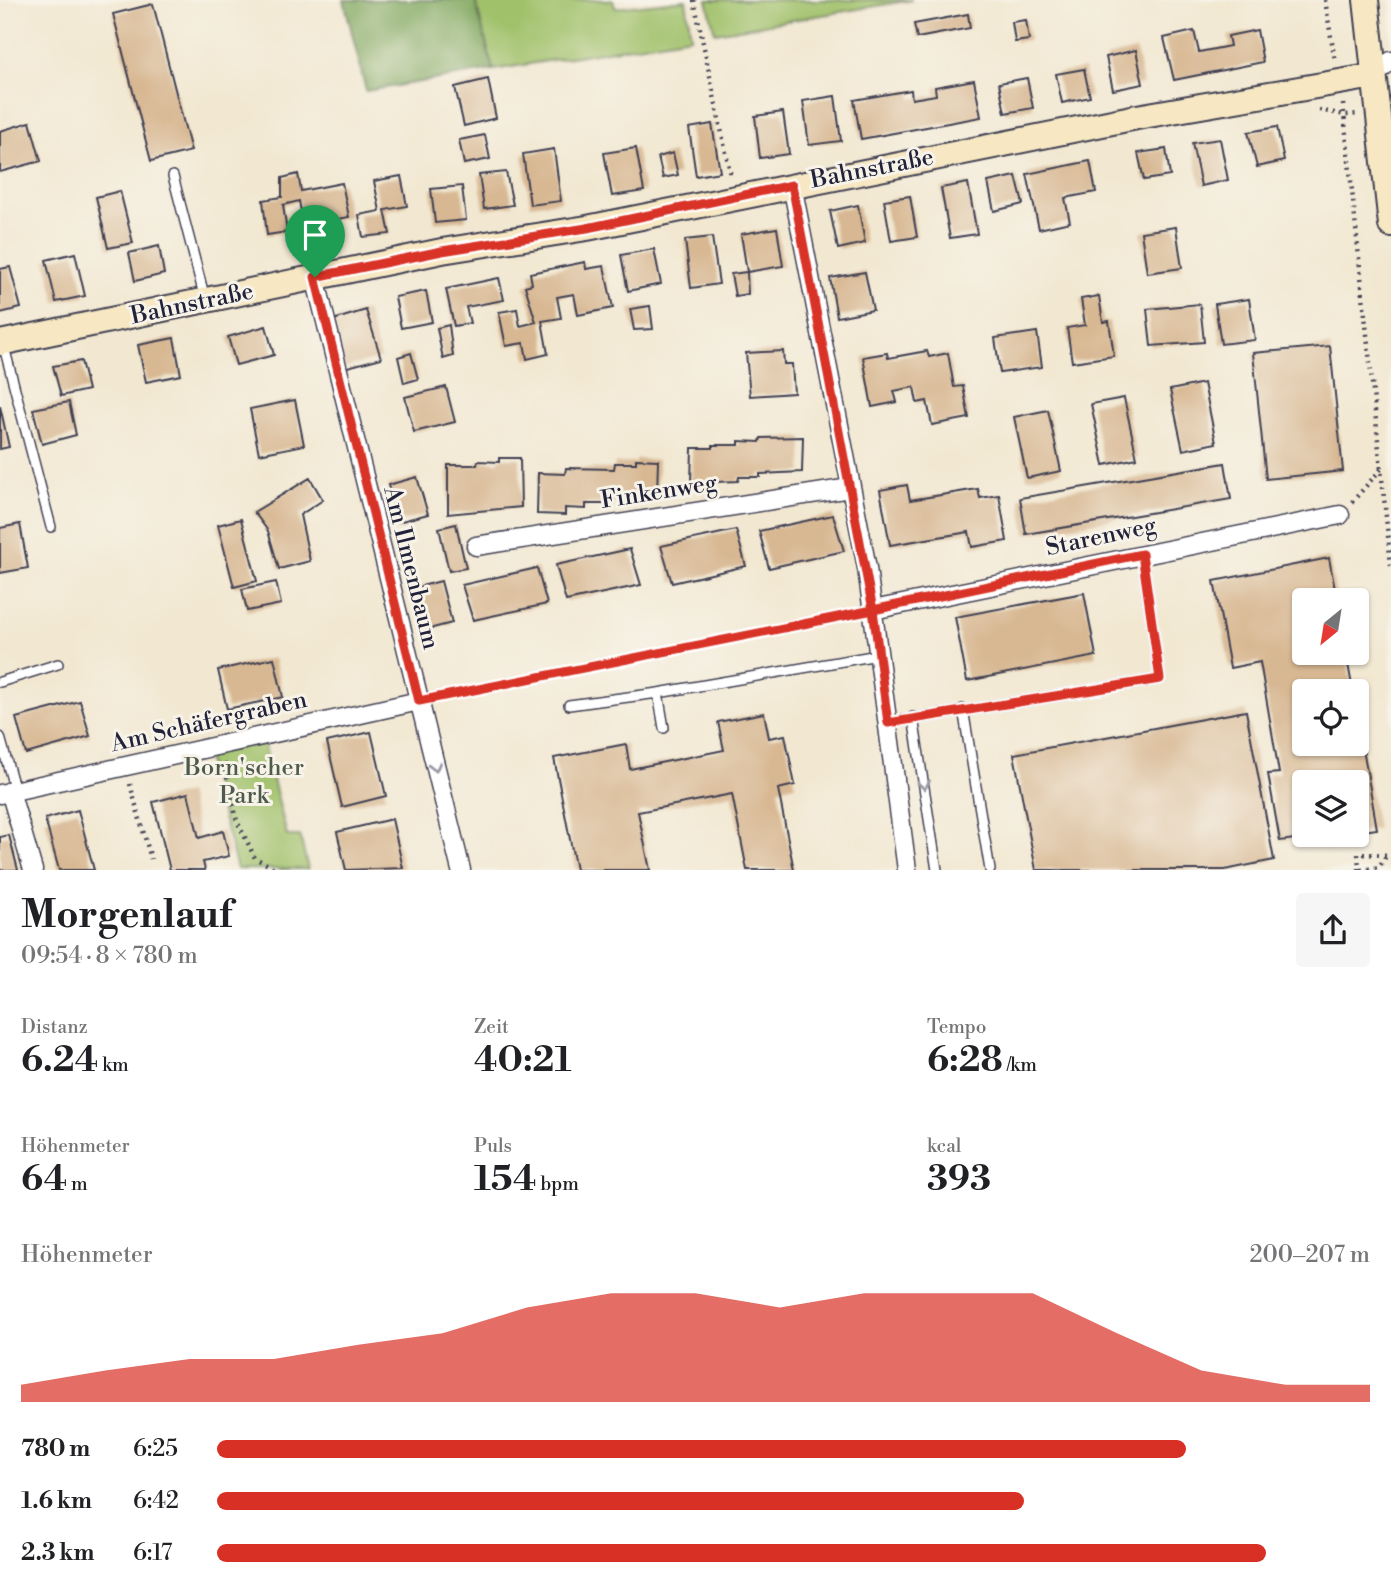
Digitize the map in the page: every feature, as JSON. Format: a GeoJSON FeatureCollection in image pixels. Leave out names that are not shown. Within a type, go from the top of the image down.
{"type":"FeatureCollection","features":[{"type":"Feature","properties":{"kind":"street"},"geometry":{"type":"LineString","coordinates":[[1366,0],[1386,70],[1391,225]]}},
{"type":"Feature","properties":{"kind":"street","name":"Bahnstraße"},"geometry":{"type":"LineString","coordinates":[[1,343],[442,251],[587,228],[792,185],[1386,70]]}},
{"type":"Feature","properties":{"kind":"street"},"geometry":{"type":"LineString","coordinates":[[792,185],[873,610],[907,870]]}},
{"type":"Feature","properties":{"kind":"street","name":"Am Ilmenbaum"},"geometry":{"type":"LineString","coordinates":[[315,277],[461,870]]}},
{"type":"Feature","properties":{"kind":"street","name":"Finkenweg"},"geometry":{"type":"LineString","coordinates":[[476,545],[850,488]]}},
{"type":"Feature","properties":{"kind":"street","name":"Starenweg"},"geometry":{"type":"LineString","coordinates":[[873,610],[1340,515]]}},
{"type":"Feature","properties":{"kind":"street","name":"Am Schäfergraben"},"geometry":{"type":"LineString","coordinates":[[8,792],[419,701]]}},
{"type":"Feature","properties":{"kind":"street"},"geometry":{"type":"LineString","coordinates":[[8,792],[33,870]]}},
{"type":"Feature","properties":{"kind":"lane"},"geometry":{"type":"LineString","coordinates":[[173,176],[206,301]]}},
{"type":"Feature","properties":{"kind":"lane"},"geometry":{"type":"LineString","coordinates":[[1,343],[51,527]]}},
{"type":"Feature","properties":{"kind":"lane"},"geometry":{"type":"LineString","coordinates":[[888,723],[1160,679],[1142,554]]}},
{"type":"Feature","properties":{"kind":"lane"},"geometry":{"type":"LineString","coordinates":[[569,705],[878,655]]}},
{"type":"Feature","properties":{"kind":"lane"},"geometry":{"type":"LineString","coordinates":[[0,682],[58,664]]}},
{"type":"Feature","properties":{"kind":"lane"},"geometry":{"type":"LineString","coordinates":[[658,692],[664,728]]}},
{"type":"Feature","properties":{"kind":"lane"},"geometry":{"type":"LineString","coordinates":[[963,709],[990,870]]}},
{"type":"Feature","properties":{"kind":"lane"},"geometry":{"type":"LineString","coordinates":[[913,717],[937,870]]}},
{"type":"Feature","properties":{"kind":"lane"},"geometry":{"type":"LineString","coordinates":[[0,737],[8,792]]}},
{"type":"Feature","properties":{"kind":"path"},"geometry":{"type":"LineString","coordinates":[[694,0],[735,197]]}},
{"type":"Feature","properties":{"kind":"path"},"geometry":{"type":"LineString","coordinates":[[1325,0],[1330,47],[1341,80],[1391,565]]}},
{"type":"Feature","properties":{"kind":"path"},"geometry":{"type":"LineString","coordinates":[[1340,515],[1382,468]]}},
{"type":"Feature","properties":{"kind":"path"},"geometry":{"type":"LineString","coordinates":[[419,701],[873,610]]}},
{"type":"Feature","properties":{"kind":"path"},"geometry":{"type":"LineString","coordinates":[[220,745],[237,821],[255,858],[278,870]]}},
{"type":"Feature","properties":{"kind":"path"},"geometry":{"type":"LineString","coordinates":[[125,766],[151,859]]}},
{"type":"Feature","properties":{"kind":"path"},"geometry":{"type":"LineString","coordinates":[[1358,854],[1389,856],[1379,867],[1360,870],[1358,854]]}},
{"type":"Feature","properties":{"kind":"green space"},"geometry":{"type":"Polygon","coordinates":[[[344,0],[475,0],[493,70],[366,91],[344,0]]]}},
{"type":"Feature","properties":{"kind":"green space"},"geometry":{"type":"Polygon","coordinates":[[[475,0],[613,0],[615,8],[686,0],[691,37],[493,70],[475,0]]]}},
{"type":"Feature","properties":{"kind":"green space"},"geometry":{"type":"Polygon","coordinates":[[[707,0],[912,0],[715,33],[707,0]]]}},
{"type":"Feature","properties":{"kind":"green space","name":"Born'scher Park"},"geometry":{"type":"Polygon","coordinates":[[[264,743],[287,836],[300,836],[308,869],[237,869],[205,751],[264,743]]]}},
{"type":"Feature","properties":{"kind":"building"},"geometry":{"type":"Polygon","coordinates":[[[153,4],[191,151],[151,161],[113,14],[153,4]]]}},
{"type":"Feature","properties":{"kind":"building"},"geometry":{"type":"Polygon","coordinates":[[[968,14],[970,28],[917,38],[914,24],[968,14]]]}},
{"type":"Feature","properties":{"kind":"building"},"geometry":{"type":"Polygon","coordinates":[[[1026,20],[1029,40],[1015,42],[1012,22],[1026,20]]]}},
{"type":"Feature","properties":{"kind":"building"},"geometry":{"type":"Polygon","coordinates":[[[1257,30],[1263,62],[1174,80],[1164,38],[1194,31],[1199,52],[1230,46],[1228,36],[1257,30]]]}},
{"type":"Feature","properties":{"kind":"building"},"geometry":{"type":"Polygon","coordinates":[[[1136,50],[1143,84],[1113,90],[1106,57],[1136,50]]]}},
{"type":"Feature","properties":{"kind":"building"},"geometry":{"type":"Polygon","coordinates":[[[1084,69],[1090,97],[1062,103],[1056,74],[1084,69]]]}},
{"type":"Feature","properties":{"kind":"building"},"geometry":{"type":"Polygon","coordinates":[[[1027,78],[1033,108],[1005,113],[999,83],[1027,78]]]}},
{"type":"Feature","properties":{"kind":"building"},"geometry":{"type":"Polygon","coordinates":[[[488,79],[496,118],[464,126],[455,87],[488,79]]]}},
{"type":"Feature","properties":{"kind":"building"},"geometry":{"type":"Polygon","coordinates":[[[974,80],[981,117],[861,139],[854,100],[911,90],[912,99],[936,95],[935,87],[974,80]]]}},
{"type":"Feature","properties":{"kind":"building"},"geometry":{"type":"Polygon","coordinates":[[[835,96],[841,141],[809,145],[803,101],[835,96]]]}},
{"type":"Feature","properties":{"kind":"building"},"geometry":{"type":"Polygon","coordinates":[[[783,112],[789,154],[760,158],[755,116],[783,112]]]}},
{"type":"Feature","properties":{"kind":"building"},"geometry":{"type":"Polygon","coordinates":[[[30,122],[41,161],[0,172],[0,131],[30,122]]]}},
{"type":"Feature","properties":{"kind":"building"},"geometry":{"type":"Polygon","coordinates":[[[712,124],[720,172],[696,176],[689,128],[712,124]]]}},
{"type":"Feature","properties":{"kind":"building"},"geometry":{"type":"Polygon","coordinates":[[[1277,127],[1284,161],[1257,167],[1248,132],[1277,127]]]}},
{"type":"Feature","properties":{"kind":"building"},"geometry":{"type":"Polygon","coordinates":[[[485,135],[490,159],[464,164],[459,140],[485,135]]]}},
{"type":"Feature","properties":{"kind":"building"},"geometry":{"type":"Polygon","coordinates":[[[1220,139],[1228,180],[1201,186],[1192,143],[1220,139]]]}},
{"type":"Feature","properties":{"kind":"building"},"geometry":{"type":"Polygon","coordinates":[[[636,148],[644,191],[612,196],[604,153],[636,148]]]}},
{"type":"Feature","properties":{"kind":"building"},"geometry":{"type":"Polygon","coordinates":[[[554,149],[561,201],[530,205],[523,154],[554,149]]]}},
{"type":"Feature","properties":{"kind":"building"},"geometry":{"type":"Polygon","coordinates":[[[1166,149],[1170,176],[1144,180],[1138,153],[1166,149]]]}},
{"type":"Feature","properties":{"kind":"building"},"geometry":{"type":"Polygon","coordinates":[[[673,153],[678,175],[663,178],[658,157],[673,153]]]}},
{"type":"Feature","properties":{"kind":"building"},"geometry":{"type":"Polygon","coordinates":[[[1090,161],[1096,192],[1065,198],[1070,222],[1039,229],[1027,174],[1090,161]]]}},
{"type":"Feature","properties":{"kind":"building"},"geometry":{"type":"Polygon","coordinates":[[[506,172],[513,205],[484,209],[479,175],[506,172]]]}},
{"type":"Feature","properties":{"kind":"building"},"geometry":{"type":"Polygon","coordinates":[[[298,174],[301,191],[342,183],[349,217],[316,223],[315,219],[303,222],[299,201],[283,205],[287,232],[267,235],[263,200],[282,197],[282,178],[298,174]]]}},
{"type":"Feature","properties":{"kind":"building"},"geometry":{"type":"Polygon","coordinates":[[[401,176],[407,206],[385,210],[390,234],[363,237],[359,215],[380,211],[374,181],[401,176]]]}},
{"type":"Feature","properties":{"kind":"building"},"geometry":{"type":"Polygon","coordinates":[[[1016,176],[1023,204],[994,211],[988,182],[1016,176]]]}},
{"type":"Feature","properties":{"kind":"building"},"geometry":{"type":"Polygon","coordinates":[[[968,183],[977,234],[950,238],[941,188],[968,183]]]}},
{"type":"Feature","properties":{"kind":"building"},"geometry":{"type":"Polygon","coordinates":[[[462,186],[466,220],[435,223],[431,189],[462,186]]]}},
{"type":"Feature","properties":{"kind":"building"},"geometry":{"type":"Polygon","coordinates":[[[120,191],[133,243],[108,248],[96,197],[120,191]]]}},
{"type":"Feature","properties":{"kind":"building"},"geometry":{"type":"Polygon","coordinates":[[[910,196],[917,237],[891,241],[884,200],[910,196]]]}},
{"type":"Feature","properties":{"kind":"building"},"geometry":{"type":"Polygon","coordinates":[[[858,205],[865,243],[838,249],[830,211],[858,205]]]}},
{"type":"Feature","properties":{"kind":"building"},"geometry":{"type":"Polygon","coordinates":[[[1176,227],[1182,268],[1147,273],[1141,232],[1176,227]]]}},
{"type":"Feature","properties":{"kind":"building"},"geometry":{"type":"Polygon","coordinates":[[[777,228],[783,266],[747,272],[741,234],[777,228]]]}},
{"type":"Feature","properties":{"kind":"building"},"geometry":{"type":"Polygon","coordinates":[[[712,237],[719,284],[691,288],[685,240],[712,237]]]}},
{"type":"Feature","properties":{"kind":"building"},"geometry":{"type":"Polygon","coordinates":[[[159,246],[164,274],[135,281],[129,253],[159,246]]]}},
{"type":"Feature","properties":{"kind":"building"},"geometry":{"type":"Polygon","coordinates":[[[654,249],[661,284],[628,291],[621,255],[654,249]]]}},
{"type":"Feature","properties":{"kind":"building"},"geometry":{"type":"Polygon","coordinates":[[[75,253],[85,296],[56,302],[46,260],[75,253]]]}},
{"type":"Feature","properties":{"kind":"building"},"geometry":{"type":"Polygon","coordinates":[[[585,262],[586,269],[604,266],[613,308],[578,315],[574,294],[557,297],[561,318],[542,321],[548,354],[527,359],[524,343],[506,346],[499,312],[517,309],[520,326],[536,322],[525,286],[532,284],[530,273],[585,262]]]}},
{"type":"Feature","properties":{"kind":"building"},"geometry":{"type":"Polygon","coordinates":[[[10,267],[21,308],[0,313],[0,269],[10,267]]]}},
{"type":"Feature","properties":{"kind":"building"},"geometry":{"type":"Polygon","coordinates":[[[747,272],[748,294],[735,296],[731,274],[747,272]]]}},
{"type":"Feature","properties":{"kind":"building"},"geometry":{"type":"Polygon","coordinates":[[[865,272],[873,310],[837,317],[830,278],[865,272]]]}},
{"type":"Feature","properties":{"kind":"building"},"geometry":{"type":"Polygon","coordinates":[[[499,278],[504,300],[466,307],[470,323],[454,326],[446,289],[499,278]]]}},
{"type":"Feature","properties":{"kind":"building"},"geometry":{"type":"Polygon","coordinates":[[[426,291],[432,322],[401,328],[395,297],[426,291]]]}},
{"type":"Feature","properties":{"kind":"building"},"geometry":{"type":"Polygon","coordinates":[[[1099,296],[1103,322],[1109,321],[1114,356],[1072,362],[1067,328],[1085,325],[1081,299],[1099,296]]]}},
{"type":"Feature","properties":{"kind":"building"},"geometry":{"type":"Polygon","coordinates":[[[1249,299],[1255,340],[1221,344],[1215,304],[1249,299]]]}},
{"type":"Feature","properties":{"kind":"building"},"geometry":{"type":"Polygon","coordinates":[[[1200,304],[1204,342],[1151,346],[1147,309],[1200,304]]]}},
{"type":"Feature","properties":{"kind":"building"},"geometry":{"type":"Polygon","coordinates":[[[650,306],[653,329],[634,330],[630,309],[650,306]]]}},
{"type":"Feature","properties":{"kind":"building"},"geometry":{"type":"Polygon","coordinates":[[[366,310],[381,358],[344,368],[330,321],[366,310]]]}},
{"type":"Feature","properties":{"kind":"building"},"geometry":{"type":"Polygon","coordinates":[[[449,325],[453,356],[443,359],[437,328],[449,325]]]}},
{"type":"Feature","properties":{"kind":"building"},"geometry":{"type":"Polygon","coordinates":[[[266,326],[274,355],[236,365],[228,337],[266,326]]]}},
{"type":"Feature","properties":{"kind":"building"},"geometry":{"type":"Polygon","coordinates":[[[1037,332],[1042,367],[1000,373],[995,338],[1037,332]]]}},
{"type":"Feature","properties":{"kind":"building"},"geometry":{"type":"Polygon","coordinates":[[[174,338],[181,375],[146,382],[138,345],[174,338]]]}},
{"type":"Feature","properties":{"kind":"building"},"geometry":{"type":"Polygon","coordinates":[[[1330,346],[1343,471],[1266,479],[1253,353],[1330,346]]]}},
{"type":"Feature","properties":{"kind":"building"},"geometry":{"type":"Polygon","coordinates":[[[783,351],[784,364],[792,364],[794,393],[750,396],[746,353],[783,351]]]}},
{"type":"Feature","properties":{"kind":"building"},"geometry":{"type":"Polygon","coordinates":[[[927,351],[929,357],[948,353],[954,387],[963,386],[969,418],[932,425],[927,401],[917,403],[914,387],[894,391],[897,402],[872,407],[863,357],[887,353],[888,358],[927,351]]]}},
{"type":"Feature","properties":{"kind":"building"},"geometry":{"type":"Polygon","coordinates":[[[411,353],[418,379],[404,383],[398,357],[411,353]]]}},
{"type":"Feature","properties":{"kind":"building"},"geometry":{"type":"Polygon","coordinates":[[[81,361],[88,390],[61,396],[53,366],[81,361]]]}},
{"type":"Feature","properties":{"kind":"building"},"geometry":{"type":"Polygon","coordinates":[[[1204,383],[1216,443],[1183,450],[1170,390],[1204,383]]]}},
{"type":"Feature","properties":{"kind":"building"},"geometry":{"type":"Polygon","coordinates":[[[446,387],[455,422],[414,432],[405,397],[446,387]]]}},
{"type":"Feature","properties":{"kind":"building"},"geometry":{"type":"Polygon","coordinates":[[[1124,398],[1137,458],[1104,465],[1091,404],[1124,398]]]}},
{"type":"Feature","properties":{"kind":"building"},"geometry":{"type":"Polygon","coordinates":[[[295,400],[304,445],[259,454],[250,409],[295,400]]]}},
{"type":"Feature","properties":{"kind":"building"},"geometry":{"type":"Polygon","coordinates":[[[69,402],[76,435],[42,444],[33,409],[69,402]]]}},
{"type":"Feature","properties":{"kind":"building"},"geometry":{"type":"Polygon","coordinates":[[[0,406],[9,447],[0,449],[0,406]]]}},
{"type":"Feature","properties":{"kind":"building"},"geometry":{"type":"Polygon","coordinates":[[[1048,410],[1061,471],[1027,478],[1014,417],[1048,410]]]}},
{"type":"Feature","properties":{"kind":"building"},"geometry":{"type":"Polygon","coordinates":[[[803,437],[802,472],[760,474],[760,477],[739,477],[738,481],[691,483],[692,448],[739,445],[739,441],[760,442],[761,438],[803,437]]]}},
{"type":"Feature","properties":{"kind":"building"},"geometry":{"type":"Polygon","coordinates":[[[499,458],[520,458],[521,507],[448,514],[448,465],[477,465],[478,461],[499,462],[499,458]]]}},
{"type":"Feature","properties":{"kind":"building"},"geometry":{"type":"Polygon","coordinates":[[[636,459],[658,460],[657,495],[614,498],[614,504],[586,504],[586,509],[565,508],[565,515],[537,514],[538,473],[565,474],[566,468],[614,469],[615,463],[636,463],[636,459]]]}},
{"type":"Feature","properties":{"kind":"building"},"geometry":{"type":"Polygon","coordinates":[[[1225,463],[1231,499],[1026,534],[1020,498],[1225,463]]]}},
{"type":"Feature","properties":{"kind":"building"},"geometry":{"type":"Polygon","coordinates":[[[417,477],[428,514],[398,522],[388,485],[417,477]]]}},
{"type":"Feature","properties":{"kind":"building"},"geometry":{"type":"Polygon","coordinates":[[[310,478],[323,500],[300,515],[310,561],[279,569],[268,531],[254,512],[310,478]]]}},
{"type":"Feature","properties":{"kind":"building"},"geometry":{"type":"Polygon","coordinates":[[[907,485],[910,500],[978,489],[980,498],[999,495],[1007,541],[972,547],[969,532],[890,545],[880,490],[907,485]]]}},
{"type":"Feature","properties":{"kind":"building"},"geometry":{"type":"Polygon","coordinates":[[[833,515],[844,551],[769,568],[759,531],[833,515]]]}},
{"type":"Feature","properties":{"kind":"building"},"geometry":{"type":"Polygon","coordinates":[[[241,519],[257,581],[234,587],[218,525],[241,519]]]}},
{"type":"Feature","properties":{"kind":"building"},"geometry":{"type":"Polygon","coordinates":[[[20,524],[28,568],[0,573],[0,528],[20,524]]]}},
{"type":"Feature","properties":{"kind":"building"},"geometry":{"type":"Polygon","coordinates":[[[456,524],[466,568],[449,571],[439,528],[456,524]]]}},
{"type":"Feature","properties":{"kind":"building"},"geometry":{"type":"Polygon","coordinates":[[[736,530],[746,566],[672,583],[661,546],[736,530]]]}},
{"type":"Feature","properties":{"kind":"building"},"geometry":{"type":"Polygon","coordinates":[[[630,549],[641,585],[566,601],[556,565],[630,549]]]}},
{"type":"Feature","properties":{"kind":"building"},"geometry":{"type":"Polygon","coordinates":[[[1329,558],[1335,588],[1292,588],[1292,665],[1348,665],[1351,679],[1292,679],[1292,756],[1364,756],[1367,770],[1292,770],[1292,839],[1280,841],[1268,774],[1279,773],[1260,662],[1230,668],[1214,581],[1329,558]]]}},
{"type":"Feature","properties":{"kind":"building"},"geometry":{"type":"Polygon","coordinates":[[[537,568],[547,604],[473,620],[462,585],[537,568]]]}},
{"type":"Feature","properties":{"kind":"building"},"geometry":{"type":"Polygon","coordinates":[[[441,581],[452,623],[425,630],[414,588],[441,581]]]}},
{"type":"Feature","properties":{"kind":"building"},"geometry":{"type":"Polygon","coordinates":[[[276,582],[281,604],[247,611],[242,589],[276,582]]]}},
{"type":"Feature","properties":{"kind":"building"},"geometry":{"type":"Polygon","coordinates":[[[1084,593],[1096,656],[967,681],[955,617],[1084,593]]]}},
{"type":"Feature","properties":{"kind":"building"},"geometry":{"type":"Polygon","coordinates":[[[274,658],[283,697],[227,709],[218,670],[274,658]]]}},
{"type":"Feature","properties":{"kind":"building"},"geometry":{"type":"Polygon","coordinates":[[[80,701],[90,736],[26,754],[16,718],[80,701]]]}},
{"type":"Feature","properties":{"kind":"building"},"geometry":{"type":"Polygon","coordinates":[[[1246,711],[1274,860],[1225,870],[1036,870],[1014,754],[1246,711]]]}},
{"type":"Feature","properties":{"kind":"building"},"geometry":{"type":"Polygon","coordinates":[[[764,713],[769,738],[785,735],[795,785],[778,789],[794,870],[747,870],[732,794],[638,812],[650,870],[576,870],[554,758],[626,744],[630,769],[724,750],[718,722],[764,713]]]}},
{"type":"Feature","properties":{"kind":"building"},"geometry":{"type":"Polygon","coordinates":[[[371,732],[386,796],[342,807],[327,742],[371,732]]]}},
{"type":"Feature","properties":{"kind":"building"},"geometry":{"type":"Polygon","coordinates":[[[1369,783],[1377,829],[1369,830],[1369,783]]]}},
{"type":"Feature","properties":{"kind":"building"},"geometry":{"type":"Polygon","coordinates":[[[188,793],[199,838],[223,831],[229,856],[203,862],[205,870],[170,870],[153,802],[188,793]]]}},
{"type":"Feature","properties":{"kind":"building"},"geometry":{"type":"Polygon","coordinates":[[[78,810],[94,870],[59,870],[45,819],[78,810]]]}},
{"type":"Feature","properties":{"kind":"building"},"geometry":{"type":"Polygon","coordinates":[[[392,819],[403,868],[346,870],[337,832],[392,819]]]}},
{"type":"Feature","properties":{"kind":"building"},"geometry":{"type":"Polygon","coordinates":[[[9,835],[18,870],[0,870],[0,837],[9,835]]]}},
{"type":"Feature","properties":{"kind":"route"},"geometry":{"type":"LineString","coordinates":[[315,277],[419,701],[873,610],[888,723],[1160,679],[1142,554],[873,610],[792,185],[587,228],[442,251],[315,277]]}}]}
